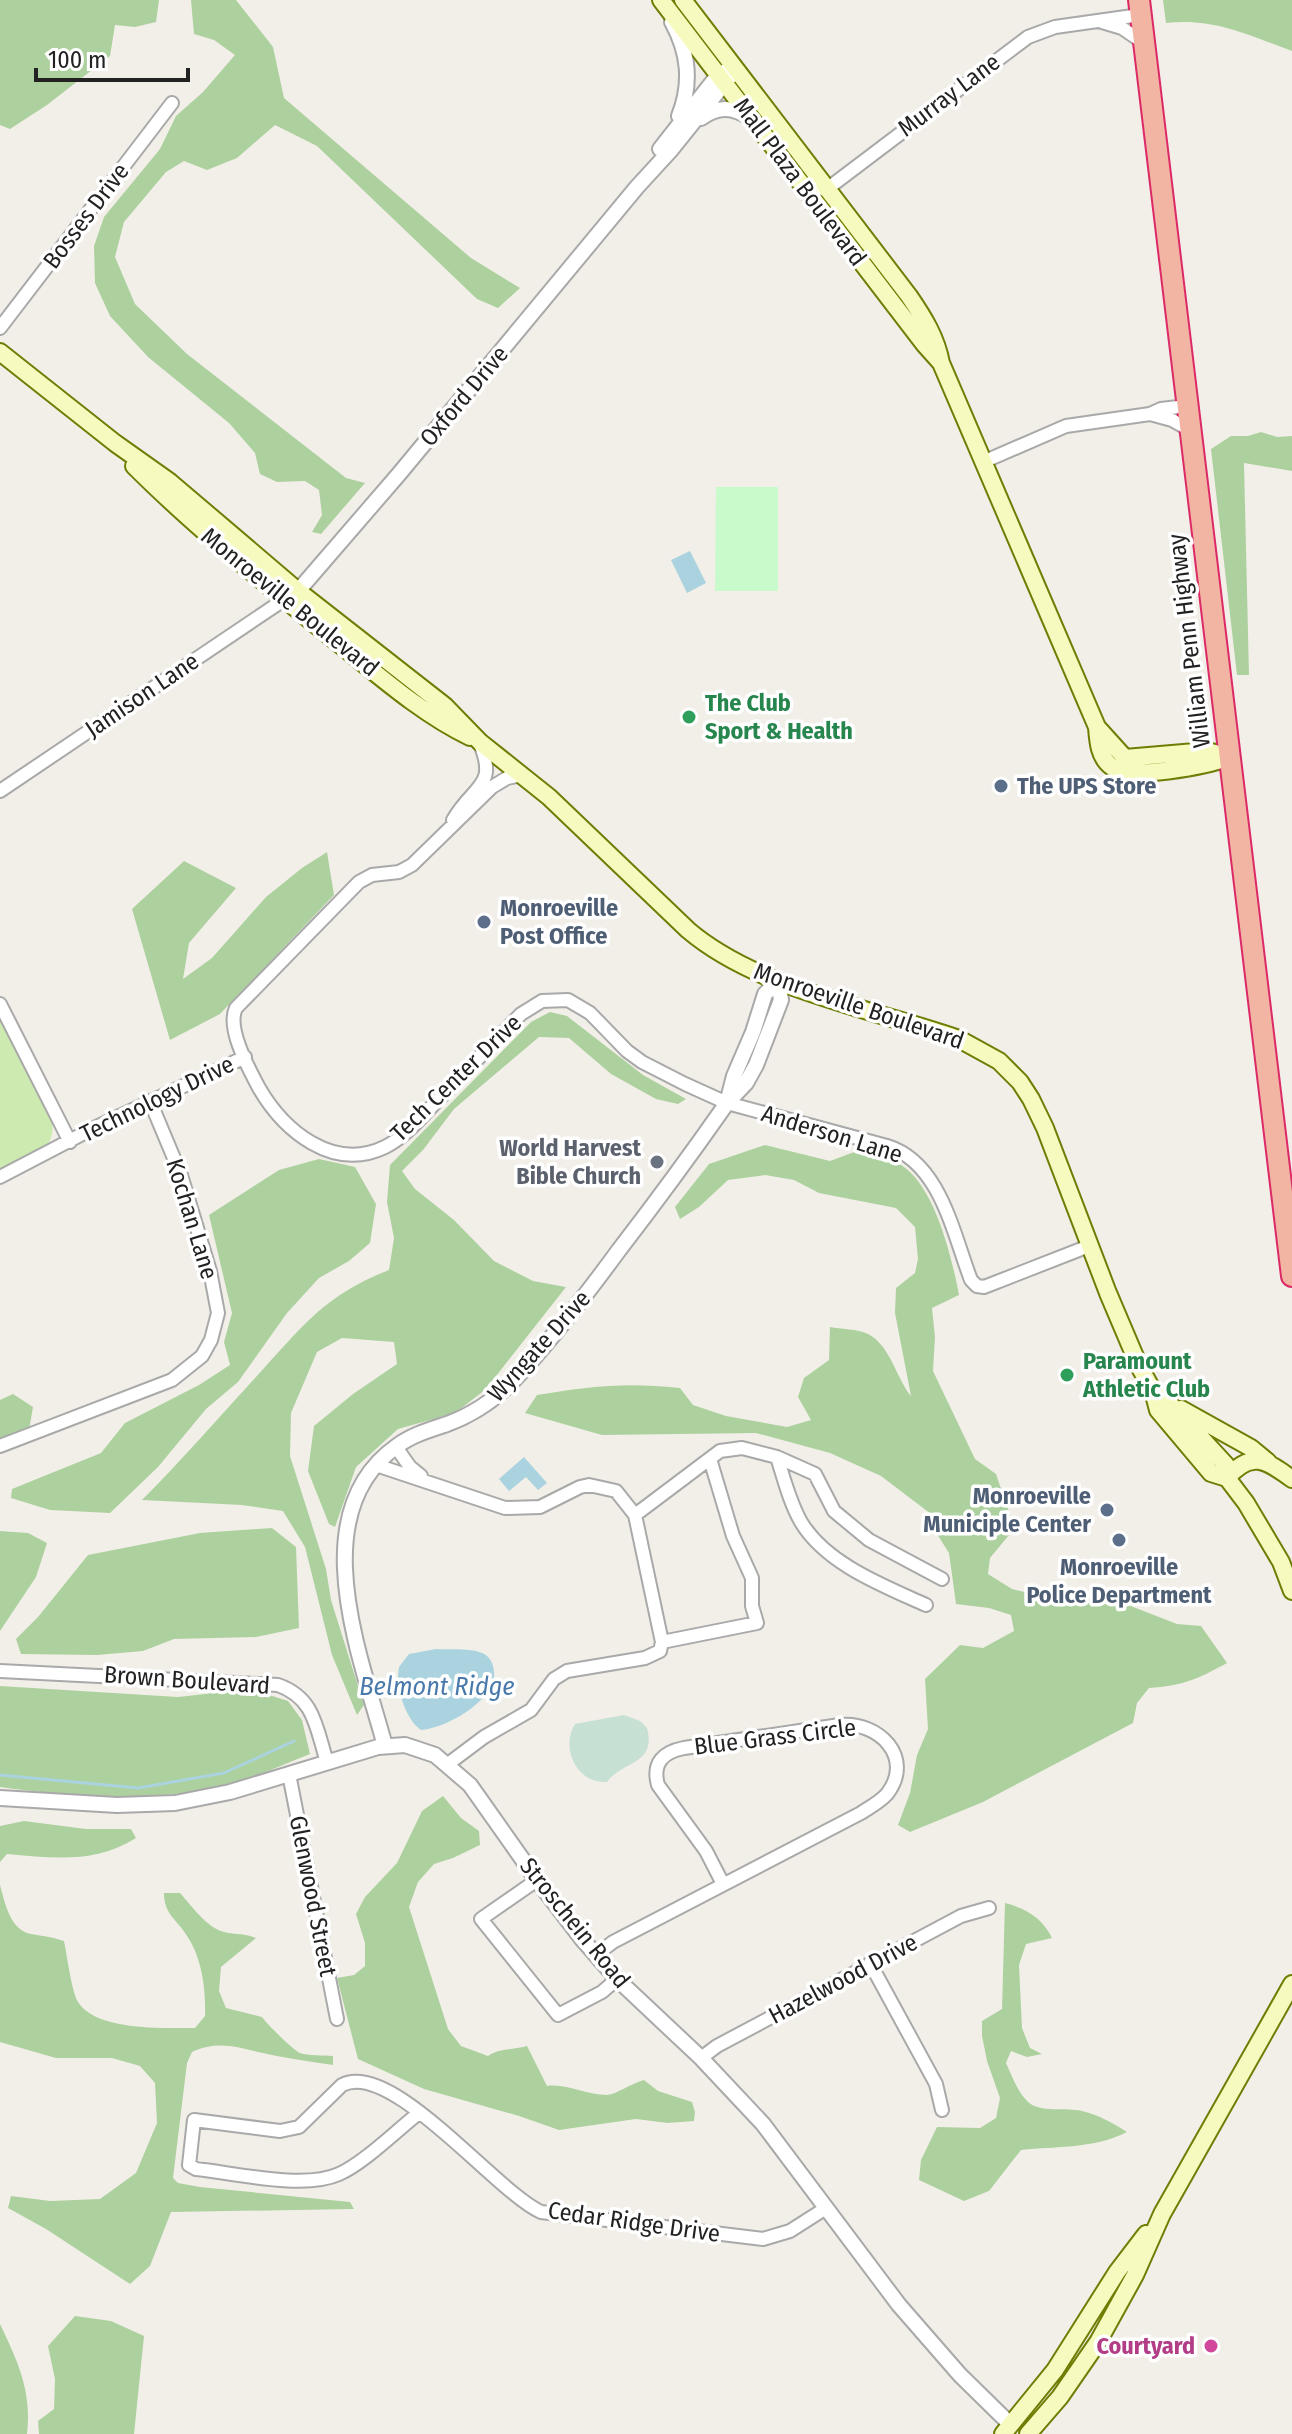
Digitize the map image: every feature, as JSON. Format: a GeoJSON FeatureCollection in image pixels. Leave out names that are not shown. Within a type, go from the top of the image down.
{"type":"FeatureCollection","features":[{"type":"Feature","properties":{"kind":"highway","name":"William Penn Highway"},"geometry":{"type":"LineString","coordinates":[[1140,7],[1292,1276]]}},
{"type":"Feature","properties":{"kind":"main road","name":"Mall Plaza Boulevard"},"geometry":{"type":"LineString","coordinates":[[661,0],[941,363]]}},
{"type":"Feature","properties":{"kind":"main road","name":"Mall Plaza Boulevard"},"geometry":{"type":"LineString","coordinates":[[683,0],[931,329],[938,344],[941,363],[1097,727],[1125,758],[1207,751],[1230,757]]}},
{"type":"Feature","properties":{"kind":"main road","name":"Monroeville Boulevard"},"geometry":{"type":"LineString","coordinates":[[0,352],[115,443],[181,512],[292,595],[434,717],[480,742],[522,775],[698,939],[736,963],[778,981],[959,1039],[1007,1068],[1026,1090],[1041,1118],[1089,1246],[1139,1366],[1153,1391],[1158,1410],[1211,1473],[1227,1478]]}},
{"type":"Feature","properties":{"kind":"main road","name":"Monroeville Boulevard"},"geometry":{"type":"LineString","coordinates":[[1153,1391],[1168,1402],[1226,1465],[1227,1478],[1265,1532],[1292,1591]]}},
{"type":"Feature","properties":{"kind":"main road"},"geometry":{"type":"LineString","coordinates":[[1168,1402],[1251,1448],[1292,1480]]}},
{"type":"Feature","properties":{"kind":"main road"},"geometry":{"type":"LineString","coordinates":[[1227,1478],[1236,1467],[1249,1461],[1268,1462]]}},
{"type":"Feature","properties":{"kind":"main road"},"geometry":{"type":"LineString","coordinates":[[1227,1478],[1259,1470],[1292,1480]]}},
{"type":"Feature","properties":{"kind":"main road"},"geometry":{"type":"LineString","coordinates":[[1020,2432],[1117,2272],[1162,2214],[1292,1984]]}},
{"type":"Feature","properties":{"kind":"street"},"geometry":{"type":"LineString","coordinates":[[661,0],[683,45],[688,76],[683,106],[664,144]]}},
{"type":"Feature","properties":{"kind":"street","name":"Murray Lane"},"geometry":{"type":"LineString","coordinates":[[827,189],[1019,42],[1046,29],[1102,22],[1140,7]]}},
{"type":"Feature","properties":{"kind":"street"},"geometry":{"type":"LineString","coordinates":[[1102,22],[1122,28],[1144,43]]}},
{"type":"Feature","properties":{"kind":"street","name":"Oxford Drive"},"geometry":{"type":"LineString","coordinates":[[637,187],[664,144],[735,68]]}},
{"type":"Feature","properties":{"kind":"street","name":"Oxford Drive"},"geometry":{"type":"LineString","coordinates":[[292,595],[403,469],[691,125],[722,79]]}},
{"type":"Feature","properties":{"kind":"street","name":"Bosses Drive"},"geometry":{"type":"LineString","coordinates":[[0,328],[172,103]]}},
{"type":"Feature","properties":{"kind":"street"},"geometry":{"type":"LineString","coordinates":[[691,125],[709,112],[722,109],[733,109],[751,118]]}},
{"type":"Feature","properties":{"kind":"street"},"geometry":{"type":"LineString","coordinates":[[805,189],[827,189]]}},
{"type":"Feature","properties":{"kind":"street"},"geometry":{"type":"LineString","coordinates":[[983,462],[1066,426],[1187,406]]}},
{"type":"Feature","properties":{"kind":"street"},"geometry":{"type":"LineString","coordinates":[[1150,414],[1172,420],[1190,430]]}},
{"type":"Feature","properties":{"kind":"street","name":"Jamison Lane"},"geometry":{"type":"LineString","coordinates":[[0,791],[292,595]]}},
{"type":"Feature","properties":{"kind":"street","name":"Tech Center Drive"},"geometry":{"type":"LineString","coordinates":[[448,830],[463,803],[487,776],[487,761],[480,742]]}},
{"type":"Feature","properties":{"kind":"street","name":"Tech Center Drive"},"geometry":{"type":"LineString","coordinates":[[522,775],[507,778],[492,787],[407,869],[372,875],[359,882],[236,1008],[232,1021],[245,1057],[267,1101],[286,1124],[304,1139],[332,1152],[371,1152],[405,1134],[531,1005],[560,999],[583,1008],[642,1062],[727,1103]]}},
{"type":"Feature","properties":{"kind":"street","name":"Wyngate Drive"},"geometry":{"type":"LineString","coordinates":[[385,1746],[355,1637],[345,1567],[349,1515],[361,1485],[376,1465],[396,1447],[412,1437],[484,1407],[513,1381],[599,1278],[727,1103],[746,1083],[781,1000],[778,981]]}},
{"type":"Feature","properties":{"kind":"street"},"geometry":{"type":"LineString","coordinates":[[0,1004],[70,1142]]}},
{"type":"Feature","properties":{"kind":"street","name":"Technology Drive"},"geometry":{"type":"LineString","coordinates":[[0,1177],[245,1057]]}},
{"type":"Feature","properties":{"kind":"street","name":"Kochan Lane"},"geometry":{"type":"LineString","coordinates":[[0,1446],[172,1380],[202,1356],[211,1340],[218,1313],[210,1271],[181,1175],[150,1101]]}},
{"type":"Feature","properties":{"kind":"street","name":"Anderson Lane"},"geometry":{"type":"LineString","coordinates":[[727,1103],[887,1146],[908,1155],[932,1181],[971,1280],[977,1286],[984,1287],[1089,1246]]}},
{"type":"Feature","properties":{"kind":"street"},"geometry":{"type":"LineString","coordinates":[[396,1447],[410,1467],[427,1481]]}},
{"type":"Feature","properties":{"kind":"street"},"geometry":{"type":"LineString","coordinates":[[635,1515],[720,1451],[733,1448],[777,1457],[815,1474],[834,1511],[869,1540],[942,1579]]}},
{"type":"Feature","properties":{"kind":"street"},"geometry":{"type":"LineString","coordinates":[[777,1457],[798,1515],[814,1538],[863,1576],[926,1605]]}},
{"type":"Feature","properties":{"kind":"street"},"geometry":{"type":"LineString","coordinates":[[662,1642],[757,1623],[752,1606],[752,1578],[733,1536],[710,1459]]}},
{"type":"Feature","properties":{"kind":"street"},"geometry":{"type":"LineString","coordinates":[[376,1465],[486,1504],[514,1509],[540,1507],[580,1487],[599,1485],[616,1491],[635,1515],[662,1648],[653,1657],[567,1671],[554,1679],[531,1710],[484,1737],[448,1764]]}},
{"type":"Feature","properties":{"kind":"street","name":"Brown Boulevard"},"geometry":{"type":"LineString","coordinates":[[0,1671],[278,1685],[290,1689],[306,1702],[327,1762]]}},
{"type":"Feature","properties":{"kind":"street","name":"Blue Grass Circle"},"geometry":{"type":"LineString","coordinates":[[596,1955],[613,1942],[861,1813],[884,1797],[893,1782],[896,1765],[891,1749],[881,1735],[859,1725],[840,1725],[667,1752],[656,1774],[658,1785],[706,1851],[723,1884]]}},
{"type":"Feature","properties":{"kind":"street","name":"Stroschein Road"},"geometry":{"type":"LineString","coordinates":[[0,1798],[117,1805],[175,1803],[212,1797],[385,1746],[414,1747],[435,1755],[448,1764],[482,1800],[537,1880],[596,1955],[763,2124],[899,2305],[960,2375],[1020,2432]]}},
{"type":"Feature","properties":{"kind":"street","name":"Glenwood Street"},"geometry":{"type":"LineString","coordinates":[[289,1774],[337,2019]]}},
{"type":"Feature","properties":{"kind":"street"},"geometry":{"type":"LineString","coordinates":[[537,1880],[481,1919],[558,2015],[602,1992],[617,1979]]}},
{"type":"Feature","properties":{"kind":"street","name":"Hazelwood Drive"},"geometry":{"type":"LineString","coordinates":[[701,2058],[717,2046],[870,1963],[961,1916],[989,1908]]}},
{"type":"Feature","properties":{"kind":"street"},"geometry":{"type":"LineString","coordinates":[[870,1963],[936,2084],[942,2110]]}},
{"type":"Feature","properties":{"kind":"street","name":"Cedar Ridge Drive"},"geometry":{"type":"LineString","coordinates":[[419,2113],[348,2169],[321,2180],[271,2178],[196,2169],[189,2165],[194,2120],[294,2130],[323,2101],[348,2082],[363,2081],[384,2088],[419,2113],[536,2210],[763,2239],[790,2231],[826,2208]]}},
{"type":"Feature","properties":{"kind":"green space"},"geometry":{"type":"Polygon","coordinates":[[[0,0],[159,0],[156,22],[135,27],[115,25],[110,56],[47,105],[10,129],[0,125],[0,0]]]}},
{"type":"Feature","properties":{"kind":"green space"},"geometry":{"type":"Polygon","coordinates":[[[191,0],[236,0],[273,47],[284,98],[471,258],[520,288],[498,308],[477,299],[317,146],[275,125],[237,158],[207,170],[184,161],[166,172],[124,222],[115,257],[135,304],[187,354],[346,478],[365,483],[321,534],[312,532],[322,515],[319,490],[305,481],[277,482],[260,474],[255,453],[229,423],[148,357],[110,316],[95,283],[94,246],[104,217],[160,149],[176,116],[203,92],[235,55],[214,40],[194,34],[191,0]]]}},
{"type":"Feature","properties":{"kind":"green space"},"geometry":{"type":"Polygon","coordinates":[[[1163,0],[1292,0],[1292,51],[1216,25],[1166,23],[1163,0]]]}},
{"type":"Feature","properties":{"kind":"green space"},"geometry":{"type":"Polygon","coordinates":[[[1261,432],[1277,437],[1292,436],[1292,471],[1244,463],[1249,675],[1237,675],[1211,449],[1231,436],[1261,432]]]}},
{"type":"Feature","properties":{"kind":"green space"},"geometry":{"type":"Polygon","coordinates":[[[716,487],[778,487],[778,591],[715,591],[716,487]]]}},
{"type":"Feature","properties":{"kind":"green space"},"geometry":{"type":"Polygon","coordinates":[[[327,852],[334,895],[220,1014],[170,1040],[132,909],[184,861],[236,888],[189,943],[183,979],[212,958],[266,897],[327,852]]]}},
{"type":"Feature","properties":{"kind":"green space"},"geometry":{"type":"Polygon","coordinates":[[[550,1012],[567,1016],[643,1075],[686,1099],[678,1104],[656,1099],[611,1074],[569,1038],[539,1037],[454,1109],[423,1150],[402,1171],[415,1189],[454,1220],[494,1261],[533,1281],[566,1287],[485,1390],[455,1413],[398,1429],[356,1467],[335,1527],[329,1524],[308,1471],[314,1426],[397,1364],[394,1342],[342,1338],[317,1352],[291,1413],[290,1456],[364,1705],[357,1715],[332,1655],[305,1547],[283,1511],[242,1505],[142,1500],[315,1314],[347,1290],[389,1270],[394,1238],[387,1202],[390,1165],[531,1022],[550,1012]]]}},
{"type":"Feature","properties":{"kind":"green space"},"geometry":{"type":"Polygon","coordinates":[[[0,1016],[51,1118],[52,1130],[46,1147],[39,1153],[0,1171],[0,1016]]]}},
{"type":"Feature","properties":{"kind":"green space"},"geometry":{"type":"Polygon","coordinates":[[[765,1145],[830,1161],[857,1151],[868,1157],[892,1161],[910,1172],[931,1202],[946,1241],[959,1295],[932,1308],[935,1337],[933,1371],[975,1459],[996,1474],[1010,1515],[1009,1535],[990,1558],[988,1574],[1012,1589],[1046,1597],[1064,1590],[1123,1603],[1177,1624],[1201,1626],[1227,1663],[1190,1681],[1149,1688],[1137,1703],[1133,1723],[983,1802],[910,1832],[898,1825],[910,1793],[917,1755],[928,1729],[925,1679],[960,1645],[983,1648],[1014,1631],[1011,1615],[989,1608],[956,1604],[949,1553],[937,1534],[931,1514],[881,1476],[830,1453],[756,1433],[602,1435],[525,1413],[537,1395],[574,1389],[642,1385],[680,1388],[693,1405],[726,1416],[787,1427],[811,1420],[798,1397],[804,1378],[829,1360],[830,1327],[859,1331],[876,1339],[911,1396],[895,1313],[896,1288],[915,1273],[918,1259],[915,1227],[896,1208],[819,1193],[794,1180],[765,1175],[728,1180],[699,1207],[680,1219],[675,1207],[709,1164],[765,1145]]]}},
{"type":"Feature","properties":{"kind":"green space"},"geometry":{"type":"Polygon","coordinates":[[[319,1159],[355,1167],[376,1204],[370,1243],[349,1261],[319,1278],[287,1313],[238,1382],[206,1409],[158,1467],[110,1513],[50,1510],[11,1498],[12,1489],[101,1453],[125,1423],[199,1385],[230,1365],[224,1342],[232,1313],[209,1215],[279,1170],[319,1159]]]}},
{"type":"Feature","properties":{"kind":"green space"},"geometry":{"type":"Polygon","coordinates":[[[13,1394],[33,1407],[29,1430],[0,1439],[0,1400],[13,1394]]]}},
{"type":"Feature","properties":{"kind":"green space"},"geometry":{"type":"Polygon","coordinates":[[[272,1528],[296,1547],[299,1628],[256,1637],[174,1639],[143,1651],[97,1655],[21,1654],[16,1639],[88,1555],[200,1533],[272,1528]]]}},
{"type":"Feature","properties":{"kind":"green space"},"geometry":{"type":"Polygon","coordinates":[[[0,1531],[28,1533],[47,1543],[36,1577],[0,1631],[0,1531]]]}},
{"type":"Feature","properties":{"kind":"green space"},"geometry":{"type":"Polygon","coordinates":[[[0,1686],[178,1697],[250,1689],[288,1701],[302,1720],[310,1754],[234,1783],[168,1795],[83,1796],[0,1787],[0,1686]]]}},
{"type":"Feature","properties":{"kind":"green space"},"geometry":{"type":"Polygon","coordinates":[[[624,1715],[640,1721],[647,1728],[649,1740],[643,1756],[607,1782],[587,1777],[574,1763],[571,1753],[569,1743],[575,1724],[624,1715]]]}},
{"type":"Feature","properties":{"kind":"green space"},"geometry":{"type":"Polygon","coordinates":[[[443,1796],[461,1818],[479,1831],[480,1845],[434,1864],[418,1882],[409,1907],[448,2029],[461,2046],[488,2056],[527,2046],[547,2086],[607,2095],[644,2080],[658,2091],[692,2102],[694,2121],[668,2123],[636,2119],[559,2130],[424,2089],[358,2059],[337,1978],[354,1975],[365,1966],[365,1943],[356,1914],[365,1897],[397,1863],[422,1811],[443,1796]]]}},
{"type":"Feature","properties":{"kind":"green space"},"geometry":{"type":"Polygon","coordinates":[[[24,1821],[86,1829],[131,1829],[136,1838],[89,1856],[57,1858],[7,1854],[0,1862],[0,1826],[24,1821]]]}},
{"type":"Feature","properties":{"kind":"green space"},"geometry":{"type":"Polygon","coordinates":[[[0,1885],[10,1915],[18,1927],[31,1934],[64,1941],[78,2002],[99,2018],[114,2023],[195,2028],[205,2016],[200,1964],[187,1936],[169,1912],[164,1893],[180,1893],[200,1916],[217,1929],[256,1938],[221,1967],[219,1991],[226,2008],[262,2017],[297,2051],[308,2055],[333,2056],[333,2065],[225,2046],[192,2052],[187,2063],[173,2178],[178,2183],[200,2187],[350,2202],[354,2209],[171,2212],[150,2266],[130,2284],[8,2208],[11,2196],[50,2201],[100,2199],[136,2173],[157,2123],[155,2083],[140,2066],[112,2058],[56,2058],[0,2042],[0,1885]]]}},
{"type":"Feature","properties":{"kind":"green space"},"geometry":{"type":"Polygon","coordinates":[[[1005,1903],[1033,1915],[1052,1938],[1026,1944],[1019,1965],[1022,2028],[1030,2048],[1042,2054],[1027,2057],[1011,2051],[1006,2063],[1018,2088],[1033,2105],[1088,2113],[1127,2132],[1088,2144],[1021,2150],[989,2191],[964,2201],[919,2180],[921,2160],[937,2127],[980,2128],[996,2118],[1000,2098],[987,2061],[982,2021],[1002,2009],[1005,1903]]]}},
{"type":"Feature","properties":{"kind":"green space"},"geometry":{"type":"Polygon","coordinates":[[[75,2316],[111,2321],[144,2336],[134,2434],[39,2434],[38,2421],[54,2409],[55,2379],[48,2346],[75,2316]]]}},
{"type":"Feature","properties":{"kind":"green space"},"geometry":{"type":"Polygon","coordinates":[[[0,2324],[18,2364],[25,2390],[27,2434],[0,2434],[0,2324]]]}},
{"type":"Feature","properties":{"kind":"water"},"geometry":{"type":"Polygon","coordinates":[[[690,551],[706,583],[687,593],[671,560],[690,551]]]}},
{"type":"Feature","properties":{"kind":"water"},"geometry":{"type":"Polygon","coordinates":[[[524,1457],[547,1483],[538,1490],[526,1477],[509,1491],[499,1479],[524,1457]]]}},
{"type":"Feature","properties":{"kind":"water","name":"Belmont Ridge"},"geometry":{"type":"Polygon","coordinates":[[[436,1649],[481,1652],[491,1661],[493,1682],[487,1693],[468,1711],[443,1724],[421,1730],[402,1702],[399,1667],[409,1654],[436,1649]]]}},
{"type":"Feature","properties":{"kind":"waterway"},"geometry":{"type":"LineString","coordinates":[[0,1775],[138,1788],[224,1773],[294,1741]]}},
{"type":"Feature","properties":{"kind":"place","name":"The Club Sport & Health"},"geometry":{"type":"Point","coordinates":[689,717]}},
{"type":"Feature","properties":{"kind":"place","name":"The UPS Store"},"geometry":{"type":"Point","coordinates":[1001,786]}},
{"type":"Feature","properties":{"kind":"place","name":"Monroeville Post Office"},"geometry":{"type":"Point","coordinates":[484,922]}},
{"type":"Feature","properties":{"kind":"place","name":"World Harvest Bible Church"},"geometry":{"type":"Point","coordinates":[657,1162]}},
{"type":"Feature","properties":{"kind":"place","name":"Paramount Athletic Club"},"geometry":{"type":"Point","coordinates":[1067,1375]}},
{"type":"Feature","properties":{"kind":"place","name":"Monroeville Municiple Center"},"geometry":{"type":"Point","coordinates":[1107,1510]}},
{"type":"Feature","properties":{"kind":"place","name":"Monroeville Police Department"},"geometry":{"type":"Point","coordinates":[1119,1540]}},
{"type":"Feature","properties":{"kind":"place","name":"Courtyard"},"geometry":{"type":"Point","coordinates":[1211,2346]}}]}
